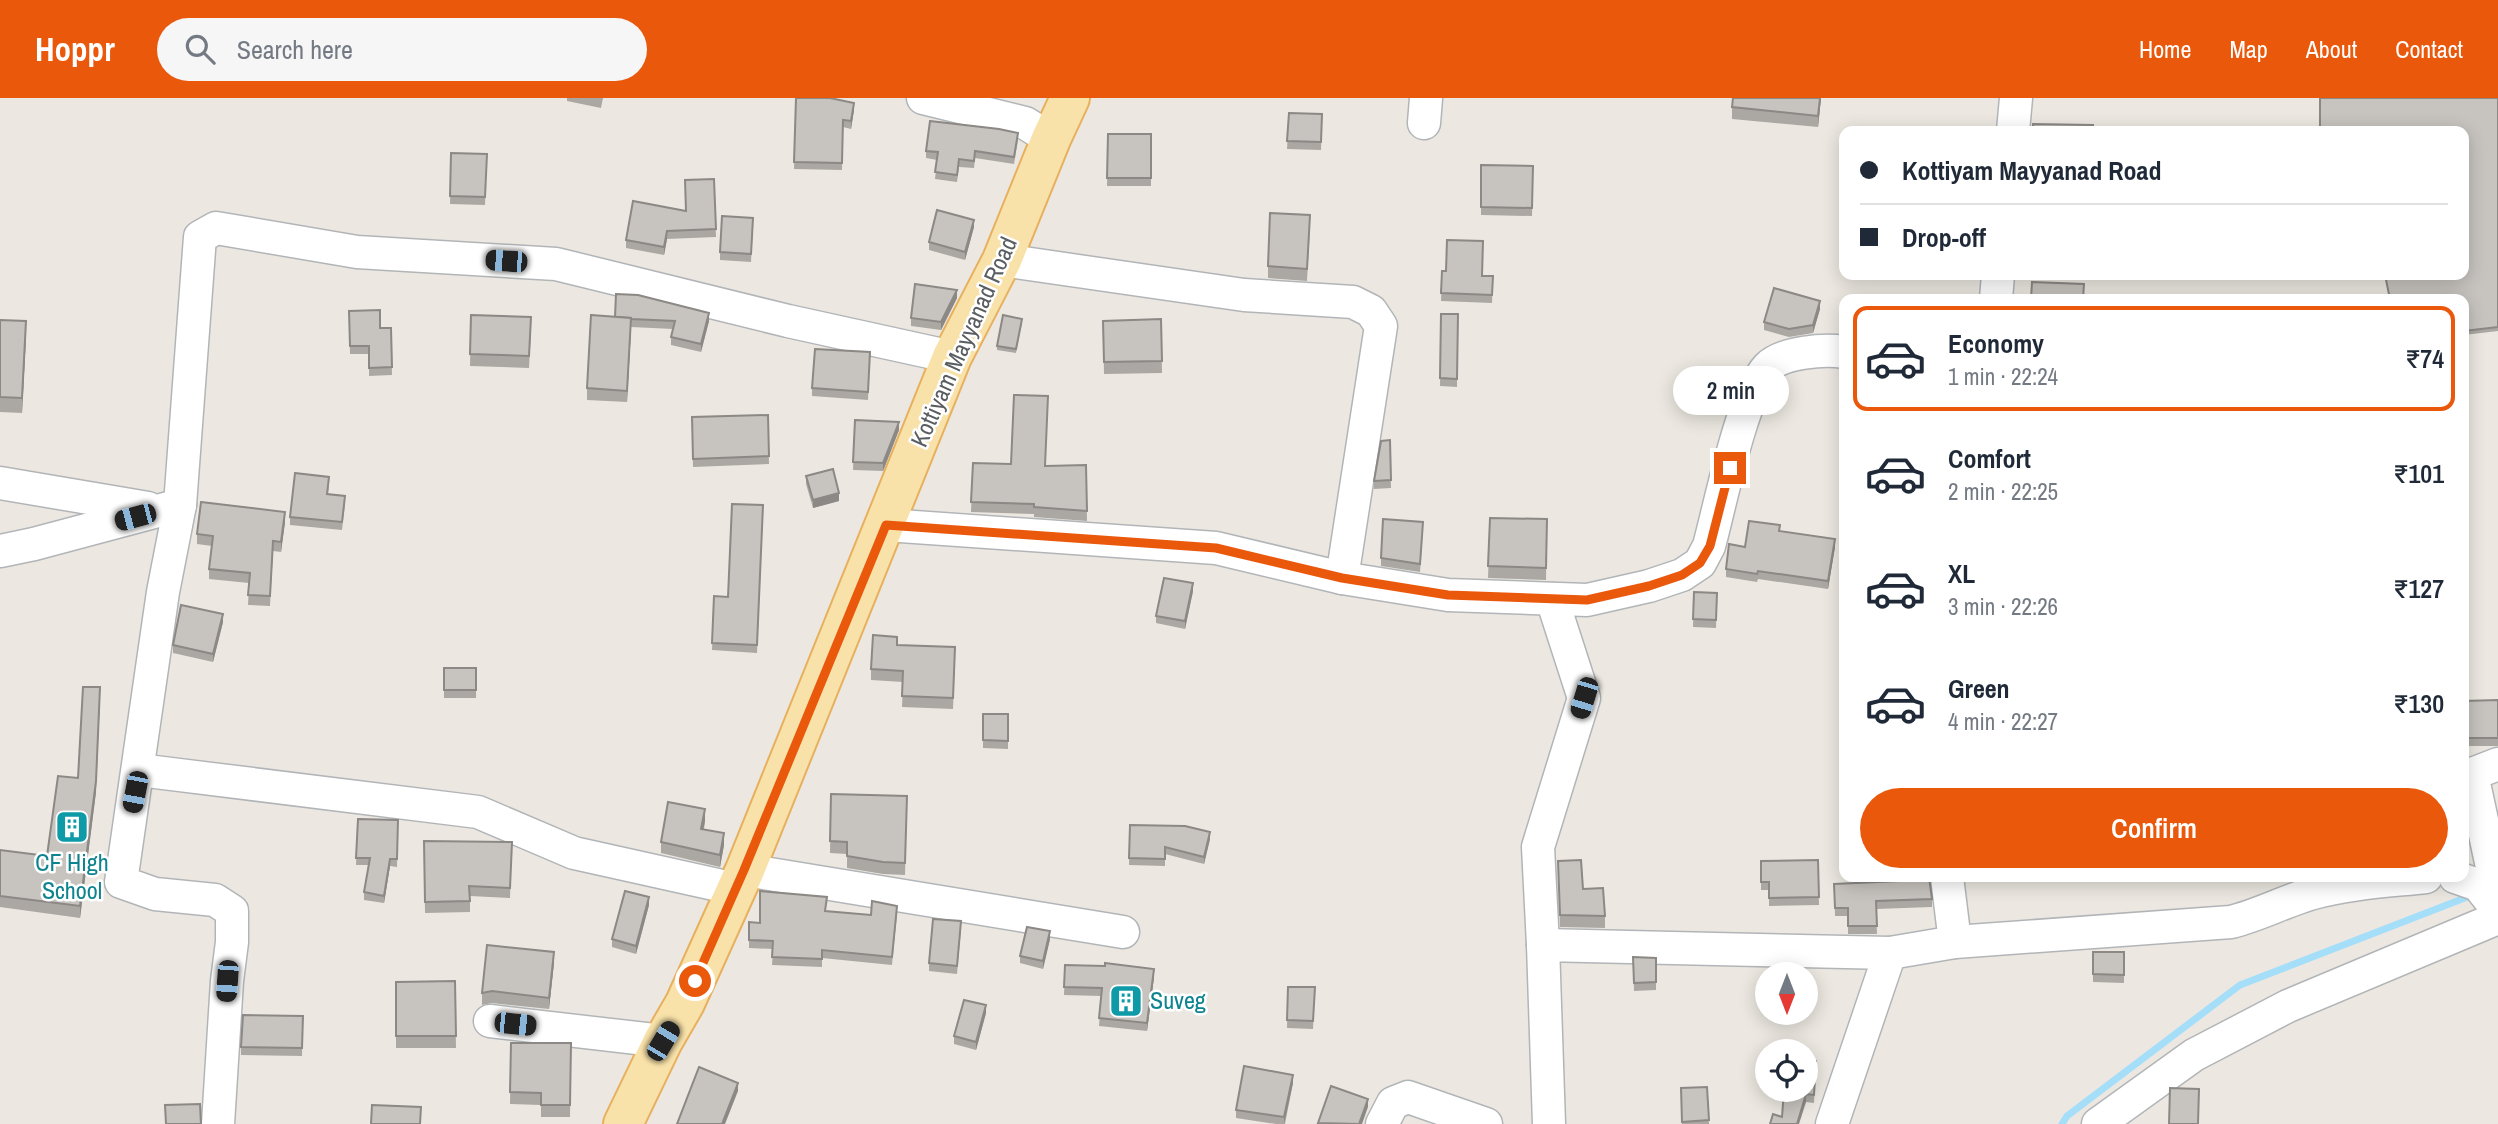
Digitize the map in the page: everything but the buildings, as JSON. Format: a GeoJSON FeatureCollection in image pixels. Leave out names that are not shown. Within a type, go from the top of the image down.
{"type":"FeatureCollection","features":[{"type":"Feature","properties":{"kind":"main road","name":"Kottiyam Mayyanad Road"},"geometry":{"type":"LineString","coordinates":[[623,1124],[663,1041],[685,1003],[740,879],[952,357],[1002,260],[1070,98]]}},
{"type":"Feature","properties":{"kind":"street"},"geometry":{"type":"LineString","coordinates":[[923,98],[1025,123],[1051,139]]}},
{"type":"Feature","properties":{"kind":"street"},"geometry":{"type":"LineString","coordinates":[[2013,126],[2016,98]]}},
{"type":"Feature","properties":{"kind":"street"},"geometry":{"type":"LineString","coordinates":[[218,1124],[227,981],[233,942],[232,911],[215,900],[155,894],[121,882],[163,592],[201,237],[216,228],[357,252],[556,264],[788,321],[952,357]]}},
{"type":"Feature","properties":{"kind":"street"},"geometry":{"type":"LineString","coordinates":[[1002,260],[1244,295],[1353,302],[1371,312],[1381,326],[1342,578]]}},
{"type":"Feature","properties":{"kind":"street"},"geometry":{"type":"LineString","coordinates":[[886,525],[1216,548],[1342,578],[1448,595],[1587,600],[1649,586],[1682,575],[1700,563],[1710,546],[1744,417],[1756,383],[1769,365],[1791,355],[1827,349],[1839,351]]}},
{"type":"Feature","properties":{"kind":"street"},"geometry":{"type":"LineString","coordinates":[[0,483],[170,508]]}},
{"type":"Feature","properties":{"kind":"street"},"geometry":{"type":"LineString","coordinates":[[0,551],[170,508]]}},
{"type":"Feature","properties":{"kind":"street"},"geometry":{"type":"LineString","coordinates":[[1549,1124],[1538,847],[1584,698],[1552,598]]}},
{"type":"Feature","properties":{"kind":"street"},"geometry":{"type":"LineString","coordinates":[[2498,764],[2472,774],[2498,895]]}},
{"type":"Feature","properties":{"kind":"street"},"geometry":{"type":"LineString","coordinates":[[139,770],[478,812],[574,853],[1123,932]]}},
{"type":"Feature","properties":{"kind":"street"},"geometry":{"type":"LineString","coordinates":[[1948,882],[1955,942]]}},
{"type":"Feature","properties":{"kind":"street"},"geometry":{"type":"LineString","coordinates":[[1543,945],[1890,953],[1955,942],[2231,922],[2312,893],[2380,882]]}},
{"type":"Feature","properties":{"kind":"street"},"geometry":{"type":"LineString","coordinates":[[2469,882],[2478,885],[2498,910]]}},
{"type":"Feature","properties":{"kind":"street"},"geometry":{"type":"LineString","coordinates":[[2098,1124],[2194,1055],[2288,1006],[2498,918]]}},
{"type":"Feature","properties":{"kind":"street"},"geometry":{"type":"LineString","coordinates":[[1832,1124],[1890,953]]}},
{"type":"Feature","properties":{"kind":"street"},"geometry":{"type":"LineString","coordinates":[[490,1021],[663,1041]]}},
{"type":"Feature","properties":{"kind":"street"},"geometry":{"type":"LineString","coordinates":[[1382,1124],[1393,1103],[1408,1097],[1486,1124]]}},
{"type":"Feature","properties":{"kind":"waterway"},"geometry":{"type":"LineString","coordinates":[[2062,1124],[2067,1116],[2240,985],[2475,894]]}},
{"type":"Feature","properties":{"kind":"place","name":"CF High School"},"geometry":{"type":"Point","coordinates":[72,827]}},
{"type":"Feature","properties":{"kind":"place","name":"Suveg"},"geometry":{"type":"Point","coordinates":[1126,1001]}},
{"type":"Feature","properties":{"kind":"route"},"geometry":{"type":"LineString","coordinates":[[695,981],[744,870],[886,525],[1216,548],[1342,578],[1448,595],[1587,600],[1649,586],[1682,575],[1700,563],[1710,546],[1730,468]]}}]}
